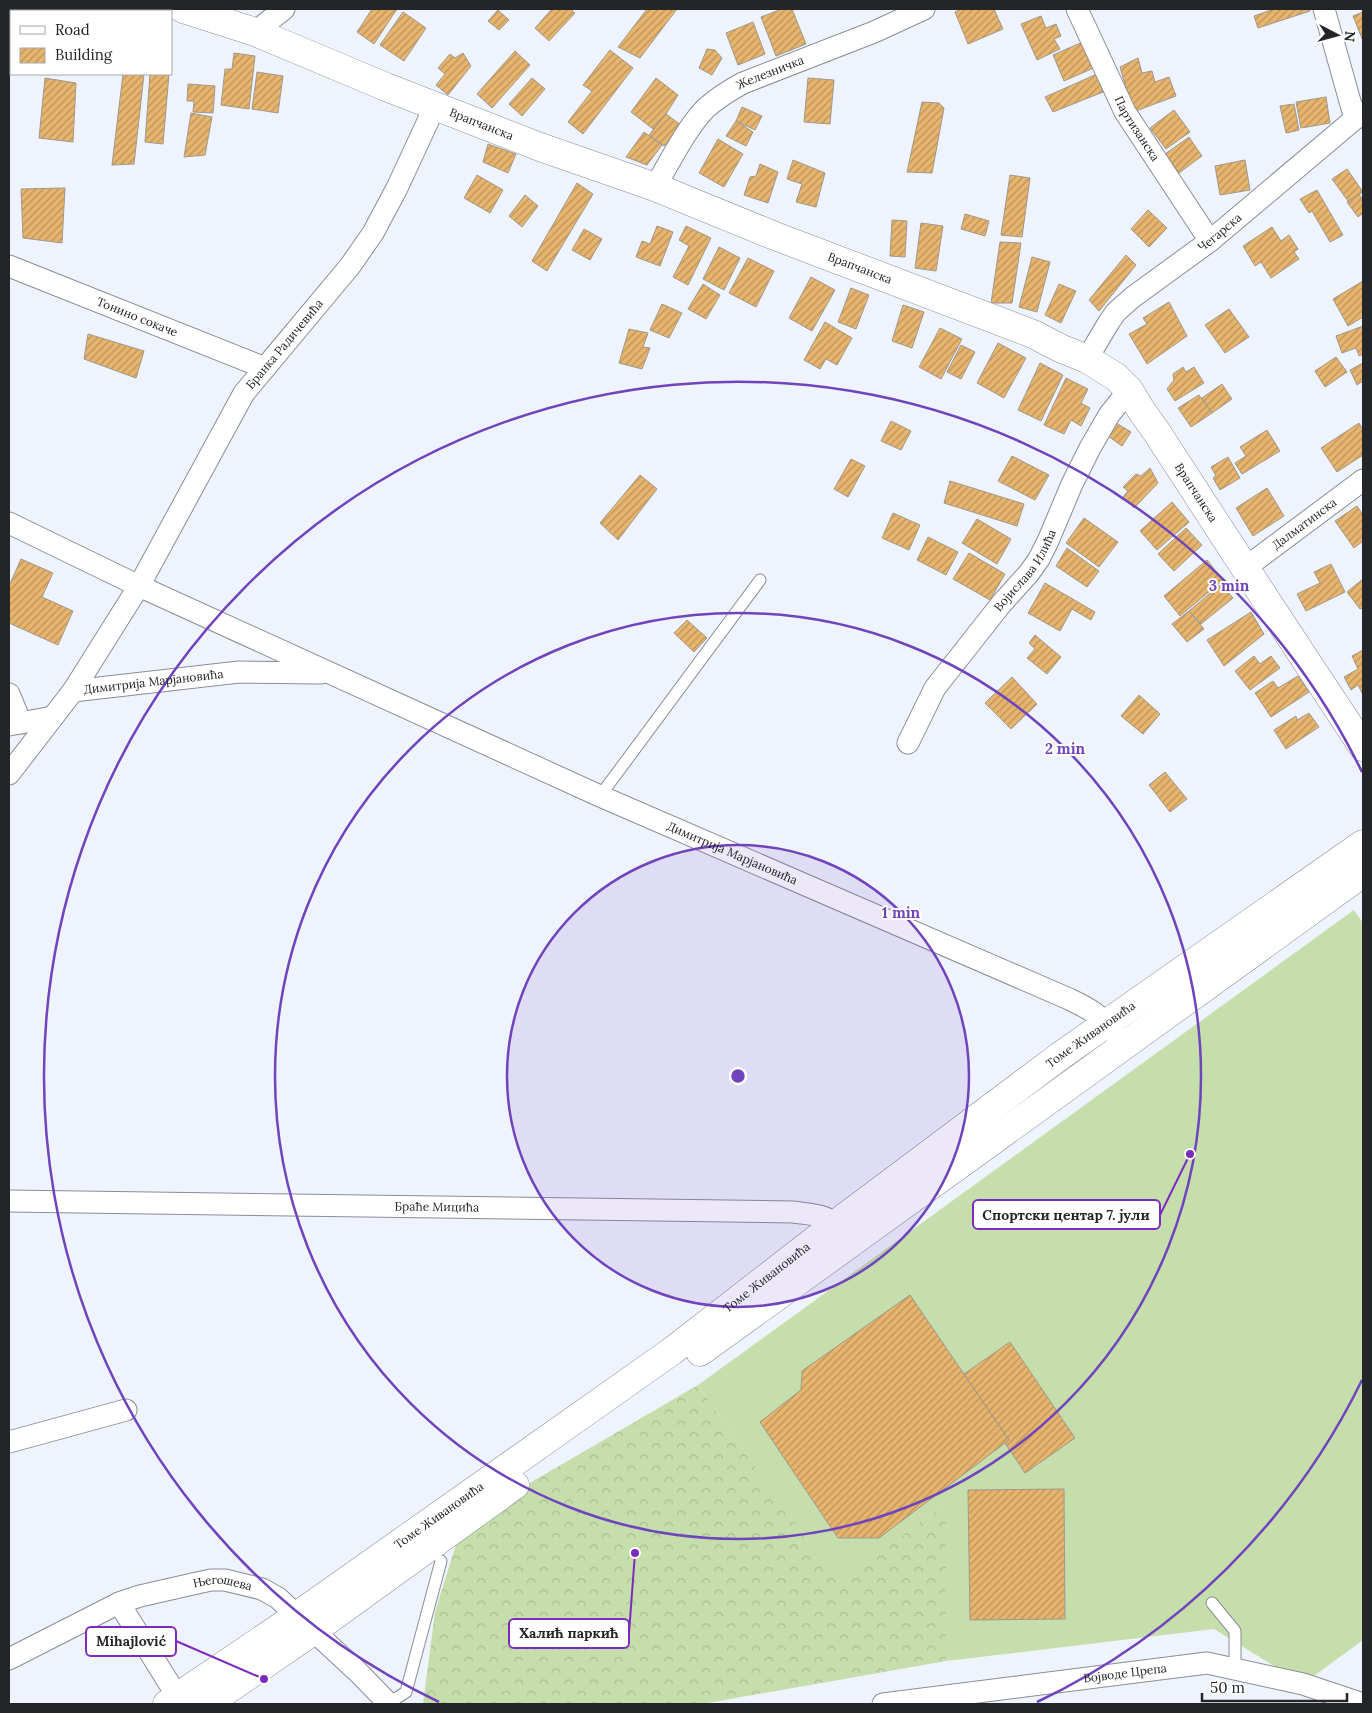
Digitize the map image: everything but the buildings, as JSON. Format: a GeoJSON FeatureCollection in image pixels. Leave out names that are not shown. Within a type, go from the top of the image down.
{"type":"FeatureCollection","features":[{"type":"Feature","properties":{"kind":"main road","name":"Врапчанска"},"geometry":{"type":"LineString","coordinates":[[183,9],[255,32],[386,87],[540,147],[654,187],[775,236],[1033,334],[1087,359],[1116,377],[1129,390],[1363,747]]}},
{"type":"Feature","properties":{"kind":"main road","name":"Томе Живановића"},"geometry":{"type":"LineString","coordinates":[[845,1232],[1107,1022],[1362,847]]}},
{"type":"Feature","properties":{"kind":"main road","name":"Томе Живановића"},"geometry":{"type":"LineString","coordinates":[[206,1704],[306,1623],[845,1232],[1124,1046],[1363,873]]}},
{"type":"Feature","properties":{"kind":"main road","name":"Томе Живановића"},"geometry":{"type":"LineString","coordinates":[[175,1702],[306,1623]]}},
{"type":"Feature","properties":{"kind":"street"},"geometry":{"type":"LineString","coordinates":[[255,32],[284,9]]}},
{"type":"Feature","properties":{"kind":"street","name":"Железничка"},"geometry":{"type":"LineString","coordinates":[[654,187],[695,122],[705,110],[727,92],[743,83],[874,32],[924,9]]}},
{"type":"Feature","properties":{"kind":"street","name":"Партизанска"},"geometry":{"type":"LineString","coordinates":[[1077,9],[1125,112],[1210,241]]}},
{"type":"Feature","properties":{"kind":"street"},"geometry":{"type":"LineString","coordinates":[[1324,9],[1359,116]]}},
{"type":"Feature","properties":{"kind":"street","name":"Бранка Радичевића"},"geometry":{"type":"LineString","coordinates":[[139,586],[244,393],[361,251],[397,188],[435,106]]}},
{"type":"Feature","properties":{"kind":"street","name":"Чегарска"},"geometry":{"type":"LineString","coordinates":[[1087,359],[1116,312],[1133,297],[1210,241],[1359,116]]}},
{"type":"Feature","properties":{"kind":"street","name":"Тонино сокаче"},"geometry":{"type":"LineString","coordinates":[[9,266],[265,368]]}},
{"type":"Feature","properties":{"kind":"street","name":"Војислава Илића"},"geometry":{"type":"LineString","coordinates":[[908,743],[935,688],[1039,559],[1090,448],[1109,415],[1129,390]]}},
{"type":"Feature","properties":{"kind":"street","name":"Далматинска"},"geometry":{"type":"LineString","coordinates":[[1244,568],[1363,480]]}},
{"type":"Feature","properties":{"kind":"street","name":"Димитрија Марјановића"},"geometry":{"type":"LineString","coordinates":[[9,523],[139,586],[600,796],[1070,999],[1097,1013],[1107,1022],[1124,1046]]}},
{"type":"Feature","properties":{"kind":"street","name":"Димитрија Марјановића"},"geometry":{"type":"LineString","coordinates":[[72,691],[139,586]]}},
{"type":"Feature","properties":{"kind":"street","name":"Димитрија Марјановића"},"geometry":{"type":"LineString","coordinates":[[72,691],[239,672],[330,673]]}},
{"type":"Feature","properties":{"kind":"street"},"geometry":{"type":"LineString","coordinates":[[9,774],[72,691]]}},
{"type":"Feature","properties":{"kind":"street"},"geometry":{"type":"LineString","coordinates":[[9,694],[15,724],[53,717]]}},
{"type":"Feature","properties":{"kind":"street","name":"Браће Мицића"},"geometry":{"type":"LineString","coordinates":[[9,1201],[793,1212],[823,1217],[845,1232]]}},
{"type":"Feature","properties":{"kind":"street"},"geometry":{"type":"LineString","coordinates":[[9,1442],[126,1410]]}},
{"type":"Feature","properties":{"kind":"street","name":"Његошева"},"geometry":{"type":"LineString","coordinates":[[9,1659],[120,1603],[140,1596],[197,1583],[211,1580],[226,1580],[262,1590],[278,1598],[388,1704]]}},
{"type":"Feature","properties":{"kind":"street"},"geometry":{"type":"LineString","coordinates":[[120,1603],[175,1702]]}},
{"type":"Feature","properties":{"kind":"street","name":"Војводе Црепа"},"geometry":{"type":"LineString","coordinates":[[883,1704],[1207,1662],[1303,1684],[1363,1704]]}},
{"type":"Feature","properties":{"kind":"lane"},"geometry":{"type":"LineString","coordinates":[[600,796],[760,580]]}},
{"type":"Feature","properties":{"kind":"lane"},"geometry":{"type":"LineString","coordinates":[[388,1704],[406,1692],[441,1561]]}},
{"type":"Feature","properties":{"kind":"lane"},"geometry":{"type":"LineString","coordinates":[[1212,1603],[1235,1631],[1235,1669]]}},
{"type":"Feature","properties":{"kind":"green space"},"geometry":{"type":"Polygon","coordinates":[[[1354,910],[1363,923],[1363,1640],[1303,1684],[1214,1629],[946,1661],[946,1503],[838,1584],[698,1385],[1354,910]]]}},
{"type":"Feature","properties":{"kind":"green space"},"geometry":{"type":"Polygon","coordinates":[[[698,1385],[838,1583],[946,1503],[946,1661],[702,1704],[423,1704],[435,1612],[463,1522],[698,1385]]]}},
{"type":"Feature","properties":{"kind":"place","name":"Спортски центар 7. јули"},"geometry":{"type":"Point","coordinates":[1190,1154]}},
{"type":"Feature","properties":{"kind":"place","name":"Халић паркић"},"geometry":{"type":"Point","coordinates":[635,1553]}},
{"type":"Feature","properties":{"kind":"place","name":"Mihajlović"},"geometry":{"type":"Point","coordinates":[264,1679]}}]}
